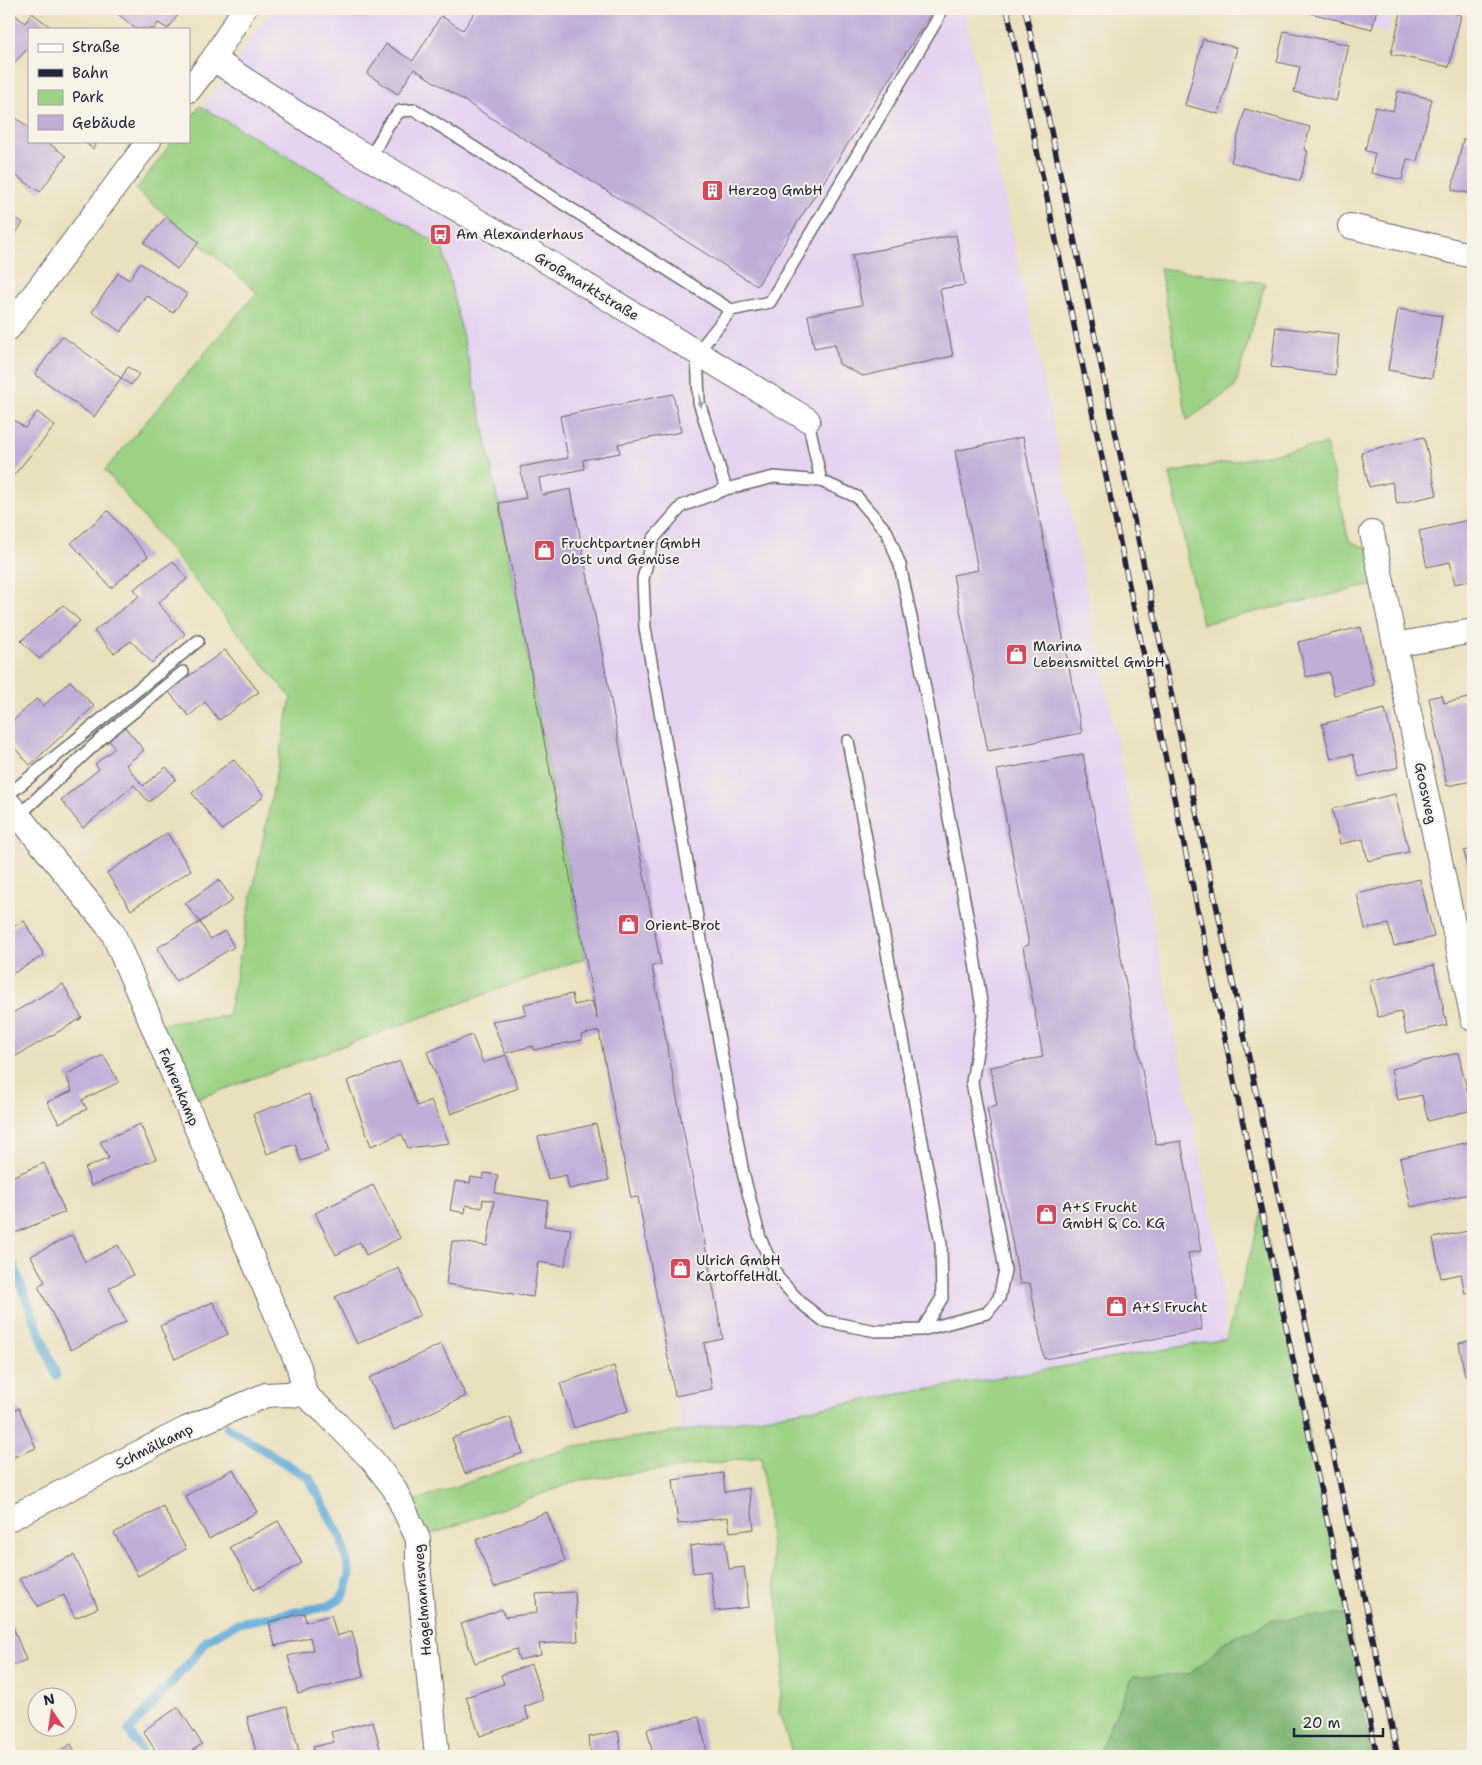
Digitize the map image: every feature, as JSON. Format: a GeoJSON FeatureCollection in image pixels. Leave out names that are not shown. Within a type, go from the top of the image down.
{"type":"FeatureCollection","features":[{"type":"Feature","properties":{"kind":"street"},"geometry":{"type":"LineString","coordinates":[[190,89],[213,58],[244,9]]}},
{"type":"Feature","properties":{"kind":"street","name":"Großmarktstraße"},"geometry":{"type":"LineString","coordinates":[[213,58],[370,159],[538,256],[808,420]]}},
{"type":"Feature","properties":{"kind":"street"},"geometry":{"type":"LineString","coordinates":[[9,328],[148,142]]}},
{"type":"Feature","properties":{"kind":"street"},"geometry":{"type":"LineString","coordinates":[[1350,226],[1473,256]]}},
{"type":"Feature","properties":{"kind":"street","name":"Goosweg"},"geometry":{"type":"LineString","coordinates":[[1372,533],[1473,1019]]}},
{"type":"Feature","properties":{"kind":"street"},"geometry":{"type":"LineString","coordinates":[[1394,645],[1473,631]]}},
{"type":"Feature","properties":{"kind":"street","name":"Fahrenkamp"},"geometry":{"type":"LineString","coordinates":[[14,810],[112,931],[299,1367],[305,1395]]}},
{"type":"Feature","properties":{"kind":"street","name":"Schmälkamp"},"geometry":{"type":"LineString","coordinates":[[9,1519],[195,1425],[266,1395],[305,1395]]}},
{"type":"Feature","properties":{"kind":"street","name":"Hagelmannsweg"},"geometry":{"type":"LineString","coordinates":[[305,1395],[325,1412],[372,1460],[394,1488],[418,1539],[418,1564],[431,1714],[437,1756]]}},
{"type":"Feature","properties":{"kind":"lane"},"geometry":{"type":"LineString","coordinates":[[726,488],[699,402],[697,353],[731,310],[770,302],[937,20],[941,9]]}},
{"type":"Feature","properties":{"kind":"lane"},"geometry":{"type":"LineString","coordinates":[[370,159],[388,125],[400,112],[415,110],[731,310]]}},
{"type":"Feature","properties":{"kind":"lane"},"geometry":{"type":"LineString","coordinates":[[808,420],[821,481]]}},
{"type":"Feature","properties":{"kind":"lane"},"geometry":{"type":"LineString","coordinates":[[774,477],[821,481],[857,498],[888,532],[900,565],[971,937],[983,1015],[972,1082],[1005,1270],[999,1298],[987,1313],[922,1330],[876,1331],[824,1320],[801,1303],[778,1278],[760,1238],[743,1173],[645,628],[643,579],[653,540],[682,506],[726,488],[774,477]]}},
{"type":"Feature","properties":{"kind":"lane"},"geometry":{"type":"LineString","coordinates":[[9,794],[198,641]]}},
{"type":"Feature","properties":{"kind":"lane"},"geometry":{"type":"LineString","coordinates":[[14,810],[183,672]]}},
{"type":"Feature","properties":{"kind":"lane"},"geometry":{"type":"LineString","coordinates":[[848,741],[940,1244],[942,1298],[922,1330]]}},
{"type":"Feature","properties":{"kind":"shaded area"},"geometry":{"type":"Polygon","coordinates":[[[272,9],[964,9],[1052,418],[1219,1251],[1226,1339],[682,1431],[585,958],[483,424],[202,109],[272,9]]]}},
{"type":"Feature","properties":{"kind":"shaded area"},"geometry":{"type":"Polygon","coordinates":[[[1282,9],[1395,9],[1388,33],[1282,9]]]}},
{"type":"Feature","properties":{"kind":"green space"},"geometry":{"type":"Polygon","coordinates":[[[200,106],[442,246],[483,424],[585,958],[186,1103],[152,1025],[228,1016],[291,698],[105,470],[257,292],[136,190],[172,142],[190,142],[190,119],[200,106]]]}},
{"type":"Feature","properties":{"kind":"green space"},"geometry":{"type":"Polygon","coordinates":[[[1160,268],[1265,283],[1235,387],[1187,420],[1160,268]]]}},
{"type":"Feature","properties":{"kind":"green space"},"geometry":{"type":"Polygon","coordinates":[[[1326,444],[1349,541],[1377,552],[1383,583],[1202,624],[1170,473],[1326,444]]]}},
{"type":"Feature","properties":{"kind":"green space"},"geometry":{"type":"Polygon","coordinates":[[[1262,1212],[1347,1614],[1273,1620],[1224,1642],[1190,1674],[1133,1677],[1097,1756],[793,1756],[779,1712],[784,1661],[761,1457],[580,1480],[418,1539],[402,1505],[574,1446],[682,1431],[1226,1339],[1262,1212]]]}},
{"type":"Feature","properties":{"kind":"green space"},"geometry":{"type":"Polygon","coordinates":[[[1347,1614],[1372,1756],[1097,1756],[1133,1676],[1190,1674],[1224,1642],[1273,1620],[1347,1614]]]}},
{"type":"Feature","properties":{"kind":"building"},"geometry":{"type":"Polygon","coordinates":[[[112,9],[182,9],[169,28],[158,23],[155,28],[135,28],[112,9]]]}},
{"type":"Feature","properties":{"kind":"building","name":"Herzog GmbH"},"geometry":{"type":"Polygon","coordinates":[[[477,9],[934,9],[757,286],[414,69],[398,94],[367,74],[386,44],[413,61],[441,16],[463,30],[477,9]]]}},
{"type":"Feature","properties":{"kind":"building"},"geometry":{"type":"Polygon","coordinates":[[[1295,9],[1377,9],[1372,29],[1295,9]]]}},
{"type":"Feature","properties":{"kind":"building"},"geometry":{"type":"Polygon","coordinates":[[[1402,9],[1435,9],[1461,15],[1449,67],[1391,54],[1402,9]]]}},
{"type":"Feature","properties":{"kind":"building"},"geometry":{"type":"Polygon","coordinates":[[[9,10],[25,23],[32,13],[52,28],[28,28],[28,48],[9,69],[9,10]]]}},
{"type":"Feature","properties":{"kind":"building"},"geometry":{"type":"Polygon","coordinates":[[[1284,31],[1349,45],[1336,101],[1294,92],[1300,67],[1277,62],[1284,31]]]}},
{"type":"Feature","properties":{"kind":"building"},"geometry":{"type":"Polygon","coordinates":[[[1203,39],[1237,48],[1219,114],[1185,105],[1203,39]]]}},
{"type":"Feature","properties":{"kind":"building"},"geometry":{"type":"Polygon","coordinates":[[[1398,91],[1432,99],[1417,161],[1407,159],[1402,180],[1371,173],[1375,153],[1365,151],[1375,107],[1393,111],[1398,91]]]}},
{"type":"Feature","properties":{"kind":"building"},"geometry":{"type":"Polygon","coordinates":[[[1245,109],[1310,127],[1304,150],[1308,151],[1300,181],[1231,162],[1245,109]]]}},
{"type":"Feature","properties":{"kind":"building"},"geometry":{"type":"Polygon","coordinates":[[[16,118],[28,127],[28,142],[47,142],[66,156],[40,192],[9,171],[9,128],[16,118]]]}},
{"type":"Feature","properties":{"kind":"building"},"geometry":{"type":"Polygon","coordinates":[[[1463,139],[1473,141],[1473,194],[1452,190],[1463,139]]]}},
{"type":"Feature","properties":{"kind":"building"},"geometry":{"type":"Polygon","coordinates":[[[84,142],[97,142],[93,149],[84,142]]]}},
{"type":"Feature","properties":{"kind":"building"},"geometry":{"type":"Polygon","coordinates":[[[9,213],[23,223],[9,242],[9,213]]]}},
{"type":"Feature","properties":{"kind":"building"},"geometry":{"type":"Polygon","coordinates":[[[166,217],[199,242],[177,269],[144,243],[166,217]]]}},
{"type":"Feature","properties":{"kind":"building"},"geometry":{"type":"Polygon","coordinates":[[[956,235],[965,285],[940,289],[953,356],[863,376],[839,364],[835,344],[814,348],[808,315],[862,305],[852,255],[956,235]]]}},
{"type":"Feature","properties":{"kind":"building"},"geometry":{"type":"Polygon","coordinates":[[[140,263],[187,294],[173,313],[146,295],[121,332],[92,312],[118,273],[129,280],[140,263]]]}},
{"type":"Feature","properties":{"kind":"building"},"geometry":{"type":"Polygon","coordinates":[[[1398,309],[1442,316],[1432,378],[1388,370],[1398,309]]]}},
{"type":"Feature","properties":{"kind":"building"},"geometry":{"type":"Polygon","coordinates":[[[1276,327],[1339,334],[1335,375],[1271,367],[1276,327]]]}},
{"type":"Feature","properties":{"kind":"building"},"geometry":{"type":"Polygon","coordinates":[[[62,336],[121,378],[94,417],[35,374],[62,336]]]}},
{"type":"Feature","properties":{"kind":"building"},"geometry":{"type":"Polygon","coordinates":[[[1473,336],[1473,358],[1469,357],[1473,336]]]}},
{"type":"Feature","properties":{"kind":"building"},"geometry":{"type":"Polygon","coordinates":[[[128,367],[139,374],[131,385],[121,378],[128,367]]]}},
{"type":"Feature","properties":{"kind":"building"},"geometry":{"type":"Polygon","coordinates":[[[673,394],[681,432],[618,444],[620,453],[583,460],[584,469],[539,478],[542,495],[571,489],[661,965],[652,966],[723,1339],[704,1343],[712,1389],[675,1396],[638,1197],[631,1198],[599,1031],[581,1035],[582,1040],[533,1050],[533,1046],[505,1053],[492,1021],[526,1015],[524,1004],[572,994],[574,1005],[592,1001],[597,1019],[499,503],[526,498],[520,467],[568,458],[560,416],[673,394]]]}},
{"type":"Feature","properties":{"kind":"building"},"geometry":{"type":"Polygon","coordinates":[[[37,412],[55,426],[13,476],[9,473],[9,419],[10,417],[25,428],[37,412]]]}},
{"type":"Feature","properties":{"kind":"building","name":"Marina Lebensmittel GmbH"},"geometry":{"type":"Polygon","coordinates":[[[1023,437],[1082,733],[988,751],[953,575],[978,570],[955,451],[1023,437]]]}},
{"type":"Feature","properties":{"kind":"building"},"geometry":{"type":"Polygon","coordinates":[[[1424,437],[1437,495],[1397,504],[1392,482],[1369,487],[1361,452],[1424,437]]]}},
{"type":"Feature","properties":{"kind":"building"},"geometry":{"type":"Polygon","coordinates":[[[108,511],[148,556],[111,588],[71,543],[108,511]]]}},
{"type":"Feature","properties":{"kind":"building"},"geometry":{"type":"Polygon","coordinates":[[[1473,519],[1473,580],[1455,584],[1450,562],[1427,567],[1419,531],[1473,519]]]}},
{"type":"Feature","properties":{"kind":"building"},"geometry":{"type":"Polygon","coordinates":[[[173,561],[187,579],[158,603],[185,634],[152,663],[131,641],[114,653],[94,631],[139,596],[134,589],[173,561]]]}},
{"type":"Feature","properties":{"kind":"building"},"geometry":{"type":"Polygon","coordinates":[[[63,605],[80,621],[39,659],[21,641],[63,605]]]}},
{"type":"Feature","properties":{"kind":"building"},"geometry":{"type":"Polygon","coordinates":[[[1361,627],[1374,685],[1334,695],[1329,672],[1306,677],[1298,642],[1361,627]]]}},
{"type":"Feature","properties":{"kind":"building"},"geometry":{"type":"Polygon","coordinates":[[[225,650],[259,692],[219,720],[205,702],[189,716],[168,691],[225,650]]]}},
{"type":"Feature","properties":{"kind":"building"},"geometry":{"type":"Polygon","coordinates":[[[70,681],[94,706],[30,765],[9,742],[9,725],[36,699],[43,706],[70,681]]]}},
{"type":"Feature","properties":{"kind":"building"},"geometry":{"type":"Polygon","coordinates":[[[1442,695],[1444,703],[1473,697],[1473,781],[1447,786],[1429,698],[1442,695]]]}},
{"type":"Feature","properties":{"kind":"building"},"geometry":{"type":"Polygon","coordinates":[[[1385,709],[1399,767],[1359,777],[1353,754],[1331,759],[1322,724],[1385,709]]]}},
{"type":"Feature","properties":{"kind":"building"},"geometry":{"type":"Polygon","coordinates":[[[124,726],[144,750],[126,765],[143,786],[166,767],[176,779],[149,802],[134,785],[83,828],[61,800],[99,769],[95,764],[115,748],[108,739],[124,726]]]}},
{"type":"Feature","properties":{"kind":"building"},"geometry":{"type":"Polygon","coordinates":[[[1083,754],[1156,1145],[1181,1141],[1201,1251],[1188,1253],[1202,1330],[1044,1359],[1030,1283],[1020,1284],[987,1108],[997,1106],[990,1067],[1043,1057],[1023,947],[1029,945],[997,770],[1083,754]]]}},
{"type":"Feature","properties":{"kind":"building"},"geometry":{"type":"Polygon","coordinates":[[[233,759],[264,796],[222,830],[192,793],[233,759]]]}},
{"type":"Feature","properties":{"kind":"building"},"geometry":{"type":"Polygon","coordinates":[[[1395,794],[1409,852],[1368,861],[1363,839],[1340,844],[1332,809],[1395,794]]]}},
{"type":"Feature","properties":{"kind":"building"},"geometry":{"type":"Polygon","coordinates":[[[167,833],[191,870],[131,910],[107,873],[167,833]]]}},
{"type":"Feature","properties":{"kind":"building"},"geometry":{"type":"Polygon","coordinates":[[[1473,849],[1473,892],[1472,892],[1464,851],[1473,849]]]}},
{"type":"Feature","properties":{"kind":"building"},"geometry":{"type":"Polygon","coordinates":[[[1420,879],[1434,937],[1394,946],[1388,924],[1365,929],[1357,894],[1420,879]]]}},
{"type":"Feature","properties":{"kind":"building"},"geometry":{"type":"Polygon","coordinates":[[[219,880],[233,900],[200,922],[185,903],[219,880]]]}},
{"type":"Feature","properties":{"kind":"building"},"geometry":{"type":"Polygon","coordinates":[[[24,921],[44,955],[9,976],[9,929],[24,921]]]}},
{"type":"Feature","properties":{"kind":"building"},"geometry":{"type":"Polygon","coordinates":[[[200,922],[210,939],[225,931],[234,947],[176,981],[157,948],[200,922]]]}},
{"type":"Feature","properties":{"kind":"building"},"geometry":{"type":"Polygon","coordinates":[[[1434,965],[1447,1025],[1406,1034],[1401,1012],[1378,1017],[1369,981],[1434,965]]]}},
{"type":"Feature","properties":{"kind":"building"},"geometry":{"type":"Polygon","coordinates":[[[63,984],[82,1018],[16,1056],[9,1042],[9,1015],[63,984]]]}},
{"type":"Feature","properties":{"kind":"building"},"geometry":{"type":"Polygon","coordinates":[[[472,1035],[483,1063],[506,1055],[518,1088],[451,1114],[427,1052],[472,1035]]]}},
{"type":"Feature","properties":{"kind":"building"},"geometry":{"type":"Polygon","coordinates":[[[1458,1053],[1472,1110],[1428,1121],[1422,1095],[1398,1100],[1391,1069],[1458,1053]]]}},
{"type":"Feature","properties":{"kind":"building"},"geometry":{"type":"Polygon","coordinates":[[[103,1055],[119,1082],[82,1100],[87,1109],[59,1123],[47,1102],[72,1091],[66,1075],[103,1055]]]}},
{"type":"Feature","properties":{"kind":"building"},"geometry":{"type":"Polygon","coordinates":[[[400,1061],[417,1106],[431,1100],[449,1143],[408,1148],[402,1134],[371,1146],[347,1081],[400,1061]]]}},
{"type":"Feature","properties":{"kind":"building"},"geometry":{"type":"Polygon","coordinates":[[[309,1094],[329,1151],[301,1161],[295,1144],[267,1154],[253,1114],[309,1094]]]}},
{"type":"Feature","properties":{"kind":"building"},"geometry":{"type":"Polygon","coordinates":[[[140,1124],[156,1159],[91,1186],[85,1168],[109,1158],[100,1142],[140,1124]]]}},
{"type":"Feature","properties":{"kind":"building"},"geometry":{"type":"Polygon","coordinates":[[[596,1124],[609,1180],[569,1189],[566,1175],[548,1179],[538,1137],[596,1124]]]}},
{"type":"Feature","properties":{"kind":"building"},"geometry":{"type":"Polygon","coordinates":[[[1473,1141],[1473,1193],[1411,1207],[1400,1158],[1473,1141]]]}},
{"type":"Feature","properties":{"kind":"building"},"geometry":{"type":"Polygon","coordinates":[[[44,1163],[65,1212],[15,1233],[9,1217],[9,1178],[44,1163]]]}},
{"type":"Feature","properties":{"kind":"building"},"geometry":{"type":"Polygon","coordinates":[[[484,1173],[498,1175],[495,1193],[548,1201],[544,1226],[571,1229],[565,1266],[538,1262],[533,1297],[446,1284],[452,1241],[487,1246],[494,1201],[483,1199],[482,1208],[466,1205],[465,1213],[450,1210],[455,1181],[470,1183],[471,1177],[483,1179],[484,1173]]]}},
{"type":"Feature","properties":{"kind":"building"},"geometry":{"type":"Polygon","coordinates":[[[373,1185],[400,1238],[366,1255],[360,1242],[336,1255],[315,1213],[373,1185]]]}},
{"type":"Feature","properties":{"kind":"building"},"geometry":{"type":"Polygon","coordinates":[[[1473,1230],[1473,1293],[1465,1294],[1461,1274],[1441,1278],[1433,1238],[1473,1230]]]}},
{"type":"Feature","properties":{"kind":"building"},"geometry":{"type":"Polygon","coordinates":[[[72,1235],[85,1262],[118,1245],[133,1275],[109,1288],[126,1322],[71,1350],[38,1286],[45,1282],[31,1256],[72,1235]]]}},
{"type":"Feature","properties":{"kind":"building"},"geometry":{"type":"Polygon","coordinates":[[[399,1268],[420,1315],[357,1344],[335,1297],[399,1268]]]}},
{"type":"Feature","properties":{"kind":"building"},"geometry":{"type":"Polygon","coordinates":[[[213,1302],[228,1334],[175,1359],[160,1326],[213,1302]]]}},
{"type":"Feature","properties":{"kind":"building"},"geometry":{"type":"Polygon","coordinates":[[[1473,1340],[1473,1374],[1465,1376],[1459,1343],[1473,1340]]]}},
{"type":"Feature","properties":{"kind":"building"},"geometry":{"type":"Polygon","coordinates":[[[441,1344],[466,1396],[394,1430],[369,1378],[441,1344]]]}},
{"type":"Feature","properties":{"kind":"building"},"geometry":{"type":"Polygon","coordinates":[[[614,1366],[628,1411],[574,1428],[560,1383],[614,1366]]]}},
{"type":"Feature","properties":{"kind":"building"},"geometry":{"type":"Polygon","coordinates":[[[19,1408],[36,1448],[9,1459],[9,1413],[19,1408]]]}},
{"type":"Feature","properties":{"kind":"building"},"geometry":{"type":"Polygon","coordinates":[[[510,1417],[523,1453],[465,1474],[452,1438],[510,1417]]]}},
{"type":"Feature","properties":{"kind":"building"},"geometry":{"type":"Polygon","coordinates":[[[233,1469],[257,1512],[209,1539],[185,1496],[233,1469]]]}},
{"type":"Feature","properties":{"kind":"building"},"geometry":{"type":"Polygon","coordinates":[[[723,1473],[725,1492],[749,1488],[754,1529],[730,1532],[728,1517],[678,1524],[673,1480],[723,1473]]]}},
{"type":"Feature","properties":{"kind":"building"},"geometry":{"type":"Polygon","coordinates":[[[163,1506],[186,1549],[138,1576],[114,1533],[163,1506]]]}},
{"type":"Feature","properties":{"kind":"building"},"geometry":{"type":"Polygon","coordinates":[[[547,1512],[565,1561],[494,1587],[476,1540],[547,1512]]]}},
{"type":"Feature","properties":{"kind":"building"},"geometry":{"type":"Polygon","coordinates":[[[278,1521],[302,1563],[254,1590],[230,1547],[278,1521]]]}},
{"type":"Feature","properties":{"kind":"building"},"geometry":{"type":"Polygon","coordinates":[[[725,1541],[729,1569],[744,1567],[749,1607],[715,1611],[710,1571],[693,1573],[690,1546],[725,1541]]]}},
{"type":"Feature","properties":{"kind":"building"},"geometry":{"type":"Polygon","coordinates":[[[74,1555],[98,1608],[75,1618],[64,1595],[38,1606],[19,1579],[74,1555]]]}},
{"type":"Feature","properties":{"kind":"building"},"geometry":{"type":"Polygon","coordinates":[[[575,1592],[578,1641],[539,1644],[541,1655],[519,1660],[516,1649],[475,1663],[461,1624],[502,1609],[505,1617],[537,1613],[536,1594],[575,1592]]]}},
{"type":"Feature","properties":{"kind":"building"},"geometry":{"type":"Polygon","coordinates":[[[304,1613],[306,1622],[331,1615],[337,1636],[352,1631],[364,1677],[298,1694],[288,1656],[313,1650],[310,1637],[275,1646],[269,1622],[304,1613]]]}},
{"type":"Feature","properties":{"kind":"building"},"geometry":{"type":"Polygon","coordinates":[[[9,1617],[26,1660],[9,1667],[9,1617]]]}},
{"type":"Feature","properties":{"kind":"building"},"geometry":{"type":"Polygon","coordinates":[[[531,1664],[543,1700],[524,1707],[529,1719],[480,1736],[466,1697],[504,1684],[501,1675],[531,1664]]]}},
{"type":"Feature","properties":{"kind":"building"},"geometry":{"type":"Polygon","coordinates":[[[178,1707],[202,1744],[184,1756],[159,1756],[143,1731],[178,1707]]]}},
{"type":"Feature","properties":{"kind":"building"},"geometry":{"type":"Polygon","coordinates":[[[287,1707],[299,1751],[277,1756],[257,1756],[247,1717],[287,1707]]]}},
{"type":"Feature","properties":{"kind":"building"},"geometry":{"type":"Polygon","coordinates":[[[699,1717],[708,1756],[653,1756],[647,1729],[699,1717]]]}},
{"type":"Feature","properties":{"kind":"building"},"geometry":{"type":"Polygon","coordinates":[[[373,1721],[382,1756],[315,1756],[313,1747],[334,1742],[331,1732],[373,1721]]]}},
{"type":"Feature","properties":{"kind":"building"},"geometry":{"type":"Polygon","coordinates":[[[618,1731],[621,1751],[593,1756],[579,1756],[591,1753],[589,1737],[618,1731]]]}},
{"type":"Feature","properties":{"kind":"building"},"geometry":{"type":"Polygon","coordinates":[[[71,1744],[77,1756],[50,1756],[71,1744]]]}},
{"type":"Feature","properties":{"kind":"waterway"},"geometry":{"type":"LineString","coordinates":[[9,1254],[56,1375]]}},
{"type":"Feature","properties":{"kind":"waterway"},"geometry":{"type":"LineString","coordinates":[[145,1756],[129,1731],[207,1640],[238,1623],[329,1606],[340,1599],[346,1590],[350,1574],[341,1538],[309,1478],[227,1427]]}},
{"type":"Feature","properties":{"kind":"railway"},"geometry":{"type":"LineString","coordinates":[[1007,9],[1377,1756]]}},
{"type":"Feature","properties":{"kind":"railway"},"geometry":{"type":"LineString","coordinates":[[1025,9],[1398,1756]]}},
{"type":"Feature","properties":{"kind":"place","name":"Herzog GmbH"},"geometry":{"type":"Point","coordinates":[712,190]}},
{"type":"Feature","properties":{"kind":"place","name":"Am Alexanderhaus"},"geometry":{"type":"Point","coordinates":[440,234]}},
{"type":"Feature","properties":{"kind":"place","name":"Fruchtpartner GmbH Obst und Gemüse"},"geometry":{"type":"Point","coordinates":[545,551]}},
{"type":"Feature","properties":{"kind":"place","name":"Marina Lebensmittel GmbH"},"geometry":{"type":"Point","coordinates":[1017,654]}},
{"type":"Feature","properties":{"kind":"place","name":"Orient-Brot"},"geometry":{"type":"Point","coordinates":[629,925]}},
{"type":"Feature","properties":{"kind":"place","name":"A+S Frucht GmbH & Co. KG"},"geometry":{"type":"Point","coordinates":[1046,1215]}},
{"type":"Feature","properties":{"kind":"place","name":"Ulrich GmbH KartoffelHdl."},"geometry":{"type":"Point","coordinates":[680,1268]}},
{"type":"Feature","properties":{"kind":"place","name":"A+S Frucht"},"geometry":{"type":"Point","coordinates":[1116,1307]}}]}
